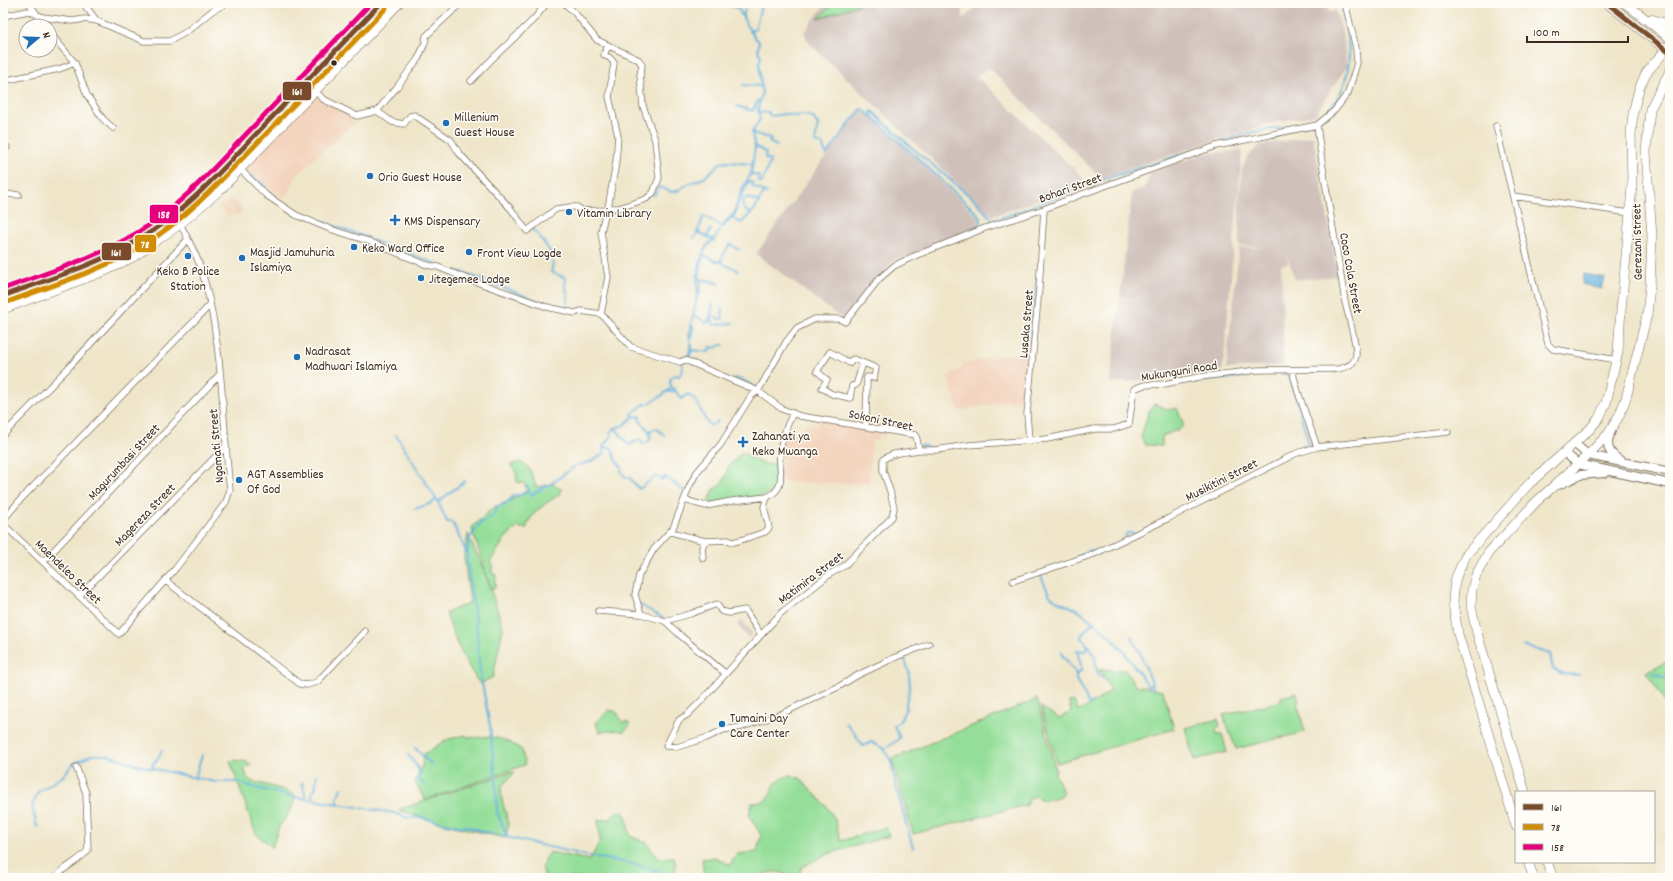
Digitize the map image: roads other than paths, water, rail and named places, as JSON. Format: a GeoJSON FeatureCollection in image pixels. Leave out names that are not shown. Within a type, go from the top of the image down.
{"type":"FeatureCollection","features":[{"type":"Feature","properties":{"kind":"main road"},"geometry":{"type":"LineString","coordinates":[[3,296],[64,273],[128,246],[172,216],[197,195],[214,178],[381,3]]}},
{"type":"Feature","properties":{"kind":"main road"},"geometry":{"type":"LineString","coordinates":[[3,309],[107,270],[133,257],[180,224],[210,199],[240,169],[399,3]]}},
{"type":"Feature","properties":{"kind":"main road"},"geometry":{"type":"LineString","coordinates":[[1607,3],[1668,49]]}},
{"type":"Feature","properties":{"kind":"main road"},"geometry":{"type":"LineString","coordinates":[[1625,3],[1670,38]]}},
{"type":"Feature","properties":{"kind":"main road"},"geometry":{"type":"LineString","coordinates":[[1640,15],[1656,22],[1670,25]]}},
{"type":"Feature","properties":{"kind":"main road","name":"Gerezani Street"},"geometry":{"type":"LineString","coordinates":[[1515,823],[1455,620],[1453,603],[1456,577],[1466,555],[1500,514],[1529,484],[1575,444],[1599,418],[1606,403],[1617,360],[1632,184],[1631,134],[1633,113],[1638,89],[1646,73],[1668,49]]}},
{"type":"Feature","properties":{"kind":"main road","name":"Gerezani Street"},"geometry":{"type":"LineString","coordinates":[[1525,791],[1473,615],[1472,589],[1476,575],[1484,559],[1508,530],[1536,502],[1588,455],[1608,433],[1620,414],[1626,398],[1646,315],[1650,286],[1652,236],[1646,152],[1650,109],[1666,84],[1670,71]]}},
{"type":"Feature","properties":{"kind":"main road"},"geometry":{"type":"LineString","coordinates":[[1615,424],[1608,438],[1607,445],[1613,456],[1624,463]]}},
{"type":"Feature","properties":{"kind":"main road"},"geometry":{"type":"LineString","coordinates":[[1575,444],[1588,455],[1670,472]]}},
{"type":"Feature","properties":{"kind":"main road"},"geometry":{"type":"LineString","coordinates":[[1565,453],[1578,464],[1670,484]]}},
{"type":"Feature","properties":{"kind":"main road"},"geometry":{"type":"LineString","coordinates":[[1552,488],[1580,475],[1618,473]]}},
{"type":"Feature","properties":{"kind":"main road"},"geometry":{"type":"LineString","coordinates":[[1528,863],[1534,878]]}},
{"type":"Feature","properties":{"kind":"main road"},"geometry":{"type":"LineString","coordinates":[[1547,863],[1553,878]]}},
{"type":"Feature","properties":{"kind":"street"},"geometry":{"type":"LineString","coordinates":[[29,3],[39,18]]}},
{"type":"Feature","properties":{"kind":"street"},"geometry":{"type":"LineString","coordinates":[[83,3],[97,21]]}},
{"type":"Feature","properties":{"kind":"street"},"geometry":{"type":"LineString","coordinates":[[3,16],[28,11],[43,17],[72,20],[85,19],[97,21],[144,41],[170,41],[186,32],[212,11],[227,3]]}},
{"type":"Feature","properties":{"kind":"street"},"geometry":{"type":"LineString","coordinates":[[318,94],[323,99],[357,116],[377,111],[418,59],[425,43],[426,36],[461,3]]}},
{"type":"Feature","properties":{"kind":"street"},"geometry":{"type":"LineString","coordinates":[[471,81],[547,3]]}},
{"type":"Feature","properties":{"kind":"street"},"geometry":{"type":"LineString","coordinates":[[377,111],[392,122],[404,124],[410,116],[414,115],[451,140],[458,153],[511,209],[527,231],[556,209],[577,207],[583,211],[619,208],[646,199],[653,193],[659,178],[655,140],[643,106],[640,75],[642,65],[639,60],[597,40],[574,12],[564,3]]}},
{"type":"Feature","properties":{"kind":"street","name":"Bohari Street"},"geometry":{"type":"LineString","coordinates":[[758,390],[786,342],[797,328],[815,319],[840,319],[845,322],[879,279],[894,266],[985,228],[1044,209],[1076,196],[1216,146],[1317,125],[1335,110],[1348,93],[1357,63],[1356,48],[1345,3]]}},
{"type":"Feature","properties":{"kind":"street"},"geometry":{"type":"LineString","coordinates":[[85,19],[90,12]]}},
{"type":"Feature","properties":{"kind":"street"},"geometry":{"type":"LineString","coordinates":[[58,42],[76,63],[87,95],[103,119],[113,128]]}},
{"type":"Feature","properties":{"kind":"street"},"geometry":{"type":"LineString","coordinates":[[240,169],[266,195],[296,215],[330,229],[368,241],[427,265],[438,267],[547,307],[575,313],[581,311],[601,314],[608,277],[601,232],[616,162],[618,136],[609,97],[614,63],[610,58],[604,56],[608,46]]}},
{"type":"Feature","properties":{"kind":"street"},"geometry":{"type":"LineString","coordinates":[[3,81],[59,69],[76,63]]}},
{"type":"Feature","properties":{"kind":"street","name":"Coco Cola Street"},"geometry":{"type":"LineString","coordinates":[[1292,370],[1347,367],[1353,362],[1356,355],[1333,226],[1328,210],[1317,125]]}},
{"type":"Feature","properties":{"kind":"street"},"geometry":{"type":"LineString","coordinates":[[1496,126],[1548,344],[1553,349],[1617,360]]}},
{"type":"Feature","properties":{"kind":"street"},"geometry":{"type":"LineString","coordinates":[[3,194],[19,195]]}},
{"type":"Feature","properties":{"kind":"street"},"geometry":{"type":"LineString","coordinates":[[1513,196],[1630,213]]}},
{"type":"Feature","properties":{"kind":"street","name":"Lusaka Street"},"geometry":{"type":"LineString","coordinates":[[1029,440],[1028,403],[1039,289],[1044,209]]}},
{"type":"Feature","properties":{"kind":"street","name":"Ngomati Street"},"geometry":{"type":"LineString","coordinates":[[119,634],[166,581],[226,502],[230,490],[225,447],[220,374],[210,305],[202,270],[180,224]]}},
{"type":"Feature","properties":{"kind":"street"},"geometry":{"type":"LineString","coordinates":[[3,435],[71,365],[188,239]]}},
{"type":"Feature","properties":{"kind":"street"},"geometry":{"type":"LineString","coordinates":[[3,520],[21,499],[210,305]]}},
{"type":"Feature","properties":{"kind":"street","name":"Sokoni Street"},"geometry":{"type":"LineString","coordinates":[[601,314],[631,347],[680,362],[685,360],[758,390],[777,406],[804,417],[916,435],[919,450],[936,450],[1029,440]]}},
{"type":"Feature","properties":{"kind":"street"},"geometry":{"type":"LineString","coordinates":[[863,363],[856,385],[852,386],[850,398],[832,394],[822,388],[827,380],[816,371],[830,352],[850,364],[852,359],[863,363],[876,368],[874,378],[867,377],[866,396],[868,398],[866,426]]}},
{"type":"Feature","properties":{"kind":"street","name":"Mukunguni Road"},"geometry":{"type":"LineString","coordinates":[[1029,440],[1047,438],[1095,428],[1114,429],[1129,424],[1132,398],[1134,389],[1137,386],[1271,369],[1292,370]]}},
{"type":"Feature","properties":{"kind":"street"},"geometry":{"type":"LineString","coordinates":[[1292,370],[1317,447]]}},
{"type":"Feature","properties":{"kind":"street","name":"Magurumbasi Street"},"geometry":{"type":"LineString","coordinates":[[43,562],[220,374]]}},
{"type":"Feature","properties":{"kind":"street"},"geometry":{"type":"LineString","coordinates":[[641,614],[635,596],[639,575],[654,550],[671,532],[697,472],[721,444],[751,396],[758,390]]}},
{"type":"Feature","properties":{"kind":"street"},"geometry":{"type":"LineString","coordinates":[[684,500],[706,506],[767,497],[775,493],[780,483],[780,452],[792,413]]}},
{"type":"Feature","properties":{"kind":"street","name":"Musikitini Street"},"geometry":{"type":"LineString","coordinates":[[1014,581],[1094,554],[1169,518],[1297,452],[1317,447],[1448,432]]}},
{"type":"Feature","properties":{"kind":"street","name":"Magereza Street"},"geometry":{"type":"LineString","coordinates":[[79,596],[225,447]]}},
{"type":"Feature","properties":{"kind":"street","name":"Matimira Street"},"geometry":{"type":"LineString","coordinates":[[919,450],[894,455],[883,460],[883,471],[894,508],[890,519],[844,566],[830,574],[788,606],[735,665],[725,673],[687,715],[679,720],[666,746],[677,747],[706,738],[723,730],[742,727],[781,714],[835,689],[858,675],[896,657],[929,644]]}},
{"type":"Feature","properties":{"kind":"street"},"geometry":{"type":"LineString","coordinates":[[671,532],[704,541],[728,540],[733,542],[765,532],[769,528],[764,506],[767,497]]}},
{"type":"Feature","properties":{"kind":"street","name":"Maendeleo Street"},"geometry":{"type":"LineString","coordinates":[[3,524],[119,634]]}},
{"type":"Feature","properties":{"kind":"street"},"geometry":{"type":"LineString","coordinates":[[703,558],[702,548],[704,541]]}},
{"type":"Feature","properties":{"kind":"street"},"geometry":{"type":"LineString","coordinates":[[166,581],[300,684],[307,685],[317,682],[365,631]]}},
{"type":"Feature","properties":{"kind":"street"},"geometry":{"type":"LineString","coordinates":[[665,621],[717,604],[721,610],[729,613],[745,610],[761,635]]}},
{"type":"Feature","properties":{"kind":"street"},"geometry":{"type":"LineString","coordinates":[[598,611],[641,614],[665,621],[680,636],[725,673]]}},
{"type":"Feature","properties":{"kind":"street"},"geometry":{"type":"LineString","coordinates":[[55,878],[64,869],[84,856],[88,850],[86,794],[76,767]]}},
{"type":"Feature","properties":{"kind":"water"},"geometry":{"type":"Polygon","coordinates":[[[1584,274],[1605,278],[1602,289],[1582,284],[1584,274]]]}},
{"type":"Feature","properties":{"kind":"waterway"},"geometry":{"type":"LineString","coordinates":[[723,3],[725,5],[738,8],[750,31]]}},
{"type":"Feature","properties":{"kind":"waterway"},"geometry":{"type":"LineString","coordinates":[[688,359],[691,344],[689,335],[698,292],[698,270],[702,255],[708,244],[714,240],[725,222],[734,214],[742,189],[751,174],[755,147],[752,133],[760,119],[758,109],[762,93],[759,64],[761,56],[758,51],[759,42],[750,31],[755,29],[762,3]]}},
{"type":"Feature","properties":{"kind":"waterway"},"geometry":{"type":"LineString","coordinates":[[1221,142],[1258,131],[1311,123],[1320,118],[1330,109],[1340,94],[1348,69],[1349,56],[1347,30],[1341,3]]}},
{"type":"Feature","properties":{"kind":"waterway"},"geometry":{"type":"LineString","coordinates":[[743,17],[745,9]]}},
{"type":"Feature","properties":{"kind":"waterway"},"geometry":{"type":"LineString","coordinates":[[743,85],[762,86]]}},
{"type":"Feature","properties":{"kind":"waterway"},"geometry":{"type":"LineString","coordinates":[[737,106],[753,111],[758,100]]}},
{"type":"Feature","properties":{"kind":"waterway"},"geometry":{"type":"LineString","coordinates":[[758,113],[769,112],[769,115],[772,116],[785,114],[795,116],[806,115],[813,118],[818,124],[815,142],[822,144],[826,154],[862,109],[875,119],[978,214],[981,220],[979,225],[968,232]]}},
{"type":"Feature","properties":{"kind":"waterway"},"geometry":{"type":"LineString","coordinates":[[871,117],[872,111],[910,146],[978,203],[993,221],[1105,179],[1199,149]]}},
{"type":"Feature","properties":{"kind":"waterway"},"geometry":{"type":"LineString","coordinates":[[753,133],[770,138],[771,139],[769,142],[777,146]]}},
{"type":"Feature","properties":{"kind":"waterway"},"geometry":{"type":"LineString","coordinates":[[751,174],[759,176],[758,181],[762,182],[770,162],[770,160],[765,158],[766,153],[755,147]]}},
{"type":"Feature","properties":{"kind":"waterway"},"geometry":{"type":"LineString","coordinates":[[660,187],[672,192],[677,191],[688,184],[704,178],[720,163],[727,162],[752,164]]}},
{"type":"Feature","properties":{"kind":"waterway"},"geometry":{"type":"LineString","coordinates":[[251,176],[263,185],[273,197]]}},
{"type":"Feature","properties":{"kind":"waterway"},"geometry":{"type":"LineString","coordinates":[[748,181],[753,183],[752,186],[767,193]]}},
{"type":"Feature","properties":{"kind":"waterway"},"geometry":{"type":"LineString","coordinates":[[738,203],[748,183]]}},
{"type":"Feature","properties":{"kind":"waterway"},"geometry":{"type":"LineString","coordinates":[[654,195],[659,187]]}},
{"type":"Feature","properties":{"kind":"waterway"},"geometry":{"type":"LineString","coordinates":[[742,204],[746,211],[751,213],[755,209],[764,192]]}},
{"type":"Feature","properties":{"kind":"waterway"},"geometry":{"type":"LineString","coordinates":[[742,205],[744,199],[748,198],[759,202]]}},
{"type":"Feature","properties":{"kind":"waterway"},"geometry":{"type":"LineString","coordinates":[[288,207],[328,224],[368,238]]}},
{"type":"Feature","properties":{"kind":"waterway"},"geometry":{"type":"LineString","coordinates":[[723,227],[735,214],[737,207]]}},
{"type":"Feature","properties":{"kind":"waterway"},"geometry":{"type":"LineString","coordinates":[[732,218],[741,223],[751,213]]}},
{"type":"Feature","properties":{"kind":"waterway"},"geometry":{"type":"LineString","coordinates":[[697,233],[704,216],[723,227]]}},
{"type":"Feature","properties":{"kind":"waterway"},"geometry":{"type":"LineString","coordinates":[[531,230],[533,229],[539,236],[551,254],[553,262],[551,272],[566,278],[565,284],[568,296],[567,307]]}},
{"type":"Feature","properties":{"kind":"waterway"},"geometry":{"type":"LineString","coordinates":[[707,237],[711,229]]}},
{"type":"Feature","properties":{"kind":"waterway"},"geometry":{"type":"LineString","coordinates":[[694,238],[698,232],[714,240]]}},
{"type":"Feature","properties":{"kind":"waterway"},"geometry":{"type":"LineString","coordinates":[[372,240],[437,264]]}},
{"type":"Feature","properties":{"kind":"waterway"},"geometry":{"type":"LineString","coordinates":[[720,261],[730,244],[739,250]]}},
{"type":"Feature","properties":{"kind":"waterway"},"geometry":{"type":"LineString","coordinates":[[702,255],[719,262],[721,261],[725,265],[738,271]]}},
{"type":"Feature","properties":{"kind":"waterway"},"geometry":{"type":"LineString","coordinates":[[699,279],[702,258]]}},
{"type":"Feature","properties":{"kind":"waterway"},"geometry":{"type":"LineString","coordinates":[[1031,347],[1032,321],[1038,270]]}},
{"type":"Feature","properties":{"kind":"waterway"},"geometry":{"type":"LineString","coordinates":[[456,272],[462,272],[541,302],[567,307],[569,311]]}},
{"type":"Feature","properties":{"kind":"waterway"},"geometry":{"type":"LineString","coordinates":[[699,294],[701,279]]}},
{"type":"Feature","properties":{"kind":"waterway"},"geometry":{"type":"LineString","coordinates":[[702,279],[719,284]]}},
{"type":"Feature","properties":{"kind":"waterway"},"geometry":{"type":"LineString","coordinates":[[3,291],[9,289]]}},
{"type":"Feature","properties":{"kind":"waterway"},"geometry":{"type":"LineString","coordinates":[[710,318],[713,304]]}},
{"type":"Feature","properties":{"kind":"waterway"},"geometry":{"type":"LineString","coordinates":[[712,318],[717,317],[718,319],[722,319],[723,309]]}},
{"type":"Feature","properties":{"kind":"waterway"},"geometry":{"type":"LineString","coordinates":[[694,315],[707,323],[710,317],[709,321],[711,321],[712,318],[713,325],[733,323]]}},
{"type":"Feature","properties":{"kind":"waterway"},"geometry":{"type":"LineString","coordinates":[[691,339],[693,326]]}},
{"type":"Feature","properties":{"kind":"waterway"},"geometry":{"type":"LineString","coordinates":[[689,357],[692,350],[692,345]]}},
{"type":"Feature","properties":{"kind":"waterway"},"geometry":{"type":"LineString","coordinates":[[692,350],[709,352],[710,347],[715,348],[720,345],[724,345]]}},
{"type":"Feature","properties":{"kind":"waterway"},"geometry":{"type":"LineString","coordinates":[[675,358],[684,359]]}},
{"type":"Feature","properties":{"kind":"waterway"},"geometry":{"type":"LineString","coordinates":[[578,465],[590,462],[605,453],[603,446],[612,436],[610,433],[615,428],[624,425],[633,417],[632,414],[644,404],[646,405],[660,397],[671,388],[670,380],[674,375],[679,376],[683,370],[683,363]]}},
{"type":"Feature","properties":{"kind":"waterway"},"geometry":{"type":"LineString","coordinates":[[1282,371],[1290,378],[1309,443],[1285,456]]}},
{"type":"Feature","properties":{"kind":"waterway"},"geometry":{"type":"LineString","coordinates":[[1189,382],[1240,377],[1266,372]]}},
{"type":"Feature","properties":{"kind":"waterway"},"geometry":{"type":"LineString","coordinates":[[734,378],[745,381],[755,387]]}},
{"type":"Feature","properties":{"kind":"waterway"},"geometry":{"type":"LineString","coordinates":[[1163,387],[1173,385]]}},
{"type":"Feature","properties":{"kind":"waterway"},"geometry":{"type":"LineString","coordinates":[[671,388],[673,388],[682,399],[688,394],[693,397],[704,418],[711,426],[718,421]]}},
{"type":"Feature","properties":{"kind":"waterway"},"geometry":{"type":"LineString","coordinates":[[667,391],[675,391]]}},
{"type":"Feature","properties":{"kind":"waterway"},"geometry":{"type":"LineString","coordinates":[[633,416],[640,416],[639,419],[649,431],[651,430]]}},
{"type":"Feature","properties":{"kind":"waterway"},"geometry":{"type":"LineString","coordinates":[[615,428],[629,445],[640,439],[643,444],[649,441],[651,437],[649,433],[656,428]]}},
{"type":"Feature","properties":{"kind":"waterway"},"geometry":{"type":"LineString","coordinates":[[656,428],[664,435]]}},
{"type":"Feature","properties":{"kind":"waterway"},"geometry":{"type":"LineString","coordinates":[[396,435],[438,502],[465,481]]}},
{"type":"Feature","properties":{"kind":"waterway"},"geometry":{"type":"LineString","coordinates":[[920,445],[931,448]]}},
{"type":"Feature","properties":{"kind":"waterway"},"geometry":{"type":"LineString","coordinates":[[604,449],[606,447],[612,448],[616,460],[622,468],[621,471],[626,478],[629,477],[639,489],[656,476],[662,480],[665,477],[686,492]]}},
{"type":"Feature","properties":{"kind":"waterway"},"geometry":{"type":"LineString","coordinates":[[507,836],[497,812],[496,782],[490,726],[480,672],[477,633],[467,561],[469,539],[481,522],[485,521],[494,514],[497,507],[506,503],[515,495],[521,495],[529,491],[527,486],[531,496],[575,466]]}},
{"type":"Feature","properties":{"kind":"waterway"},"geometry":{"type":"LineString","coordinates":[[1252,474],[1256,469],[1265,466]]}},
{"type":"Feature","properties":{"kind":"waterway"},"geometry":{"type":"LineString","coordinates":[[415,509],[432,503],[435,500],[438,502],[447,522],[452,522],[467,553]]}},
{"type":"Feature","properties":{"kind":"waterway"},"geometry":{"type":"LineString","coordinates":[[1125,537],[1127,533],[1134,533]]}},
{"type":"Feature","properties":{"kind":"waterway"},"geometry":{"type":"LineString","coordinates":[[1077,557],[1085,554],[1088,550],[1095,552]]}},
{"type":"Feature","properties":{"kind":"waterway"},"geometry":{"type":"LineString","coordinates":[[1040,574],[1050,596],[1061,603],[1076,609],[1101,628],[1122,649],[1149,687],[1152,683],[1153,689]]}},
{"type":"Feature","properties":{"kind":"waterway"},"geometry":{"type":"LineString","coordinates":[[639,604],[663,618]]}},
{"type":"Feature","properties":{"kind":"waterway"},"geometry":{"type":"LineString","coordinates":[[1092,621],[1093,622],[1081,636],[1087,645],[1086,651],[1077,650],[1082,669],[1076,675],[1076,679],[1089,704],[1092,702]]}},
{"type":"Feature","properties":{"kind":"waterway"},"geometry":{"type":"LineString","coordinates":[[1131,636],[1152,683]]}},
{"type":"Feature","properties":{"kind":"waterway"},"geometry":{"type":"LineString","coordinates":[[1088,646],[1094,654],[1098,675],[1106,680]]}},
{"type":"Feature","properties":{"kind":"waterway"},"geometry":{"type":"LineString","coordinates":[[1523,646],[1550,654],[1553,669],[1563,674],[1579,675]]}},
{"type":"Feature","properties":{"kind":"waterway"},"geometry":{"type":"LineString","coordinates":[[1062,652],[1063,658],[1066,659],[1071,668],[1074,669],[1076,675]]}},
{"type":"Feature","properties":{"kind":"waterway"},"geometry":{"type":"LineString","coordinates":[[883,748],[885,749],[900,738],[894,726],[900,721],[906,708],[910,687],[909,673],[904,656]]}},
{"type":"Feature","properties":{"kind":"waterway"},"geometry":{"type":"LineString","coordinates":[[1653,673],[1670,680]]}},
{"type":"Feature","properties":{"kind":"waterway"},"geometry":{"type":"LineString","coordinates":[[846,723],[863,746],[871,742],[883,748],[891,761],[897,790],[913,848]]}},
{"type":"Feature","properties":{"kind":"waterway"},"geometry":{"type":"LineString","coordinates":[[415,748],[431,764]]}},
{"type":"Feature","properties":{"kind":"waterway"},"geometry":{"type":"LineString","coordinates":[[155,769],[152,765],[159,757],[162,750]]}},
{"type":"Feature","properties":{"kind":"waterway"},"geometry":{"type":"LineString","coordinates":[[37,827],[32,806],[38,792],[63,776],[72,765],[91,755],[107,755],[141,766],[215,782],[237,782],[295,797],[394,813],[408,818],[419,817],[462,827],[466,826],[549,847],[630,863],[649,869],[668,878]]}},
{"type":"Feature","properties":{"kind":"waterway"},"geometry":{"type":"LineString","coordinates":[[195,778],[202,755]]}},
{"type":"Feature","properties":{"kind":"waterway"},"geometry":{"type":"LineString","coordinates":[[408,755],[416,765],[420,774],[417,779],[424,784]]}},
{"type":"Feature","properties":{"kind":"waterway"},"geometry":{"type":"LineString","coordinates":[[314,798],[311,794],[312,791],[315,790],[317,775]]}},
{"type":"Feature","properties":{"kind":"waterway"},"geometry":{"type":"LineString","coordinates":[[302,782],[306,798]]}},
{"type":"Feature","properties":{"kind":"waterway"},"geometry":{"type":"LineString","coordinates":[[339,804],[337,798],[341,788]]}},
{"type":"Feature","properties":{"kind":"place","name":"Millenium Guest House"},"geometry":{"type":"Point","coordinates":[446,123]}},
{"type":"Feature","properties":{"kind":"place","name":"Orio Guest House"},"geometry":{"type":"Point","coordinates":[370,176]}},
{"type":"Feature","properties":{"kind":"place","name":"Vitamin Library"},"geometry":{"type":"Point","coordinates":[569,212]}},
{"type":"Feature","properties":{"kind":"place","name":"KMS Dispensary"},"geometry":{"type":"Point","coordinates":[395,220]}},
{"type":"Feature","properties":{"kind":"place","name":"Keko Ward Office"},"geometry":{"type":"Point","coordinates":[354,247]}},
{"type":"Feature","properties":{"kind":"place","name":"Front View Logde"},"geometry":{"type":"Point","coordinates":[469,252]}},
{"type":"Feature","properties":{"kind":"place","name":"Keko B Police Station"},"geometry":{"type":"Point","coordinates":[188,256]}},
{"type":"Feature","properties":{"kind":"place","name":"Masjid Jamuhuria Islamiya"},"geometry":{"type":"Point","coordinates":[242,258]}},
{"type":"Feature","properties":{"kind":"place","name":"Jitegemee Lodge"},"geometry":{"type":"Point","coordinates":[421,278]}},
{"type":"Feature","properties":{"kind":"place","name":"Nadrasat Madhwari Islamiya"},"geometry":{"type":"Point","coordinates":[297,357]}},
{"type":"Feature","properties":{"kind":"place","name":"Zahanati ya Keko Mwanga"},"geometry":{"type":"Point","coordinates":[743,442]}},
{"type":"Feature","properties":{"kind":"place","name":"AGT Assemblies Of God"},"geometry":{"type":"Point","coordinates":[239,480]}},
{"type":"Feature","properties":{"kind":"place","name":"Tumaini Day Care Center"},"geometry":{"type":"Point","coordinates":[722,724]}}]}
